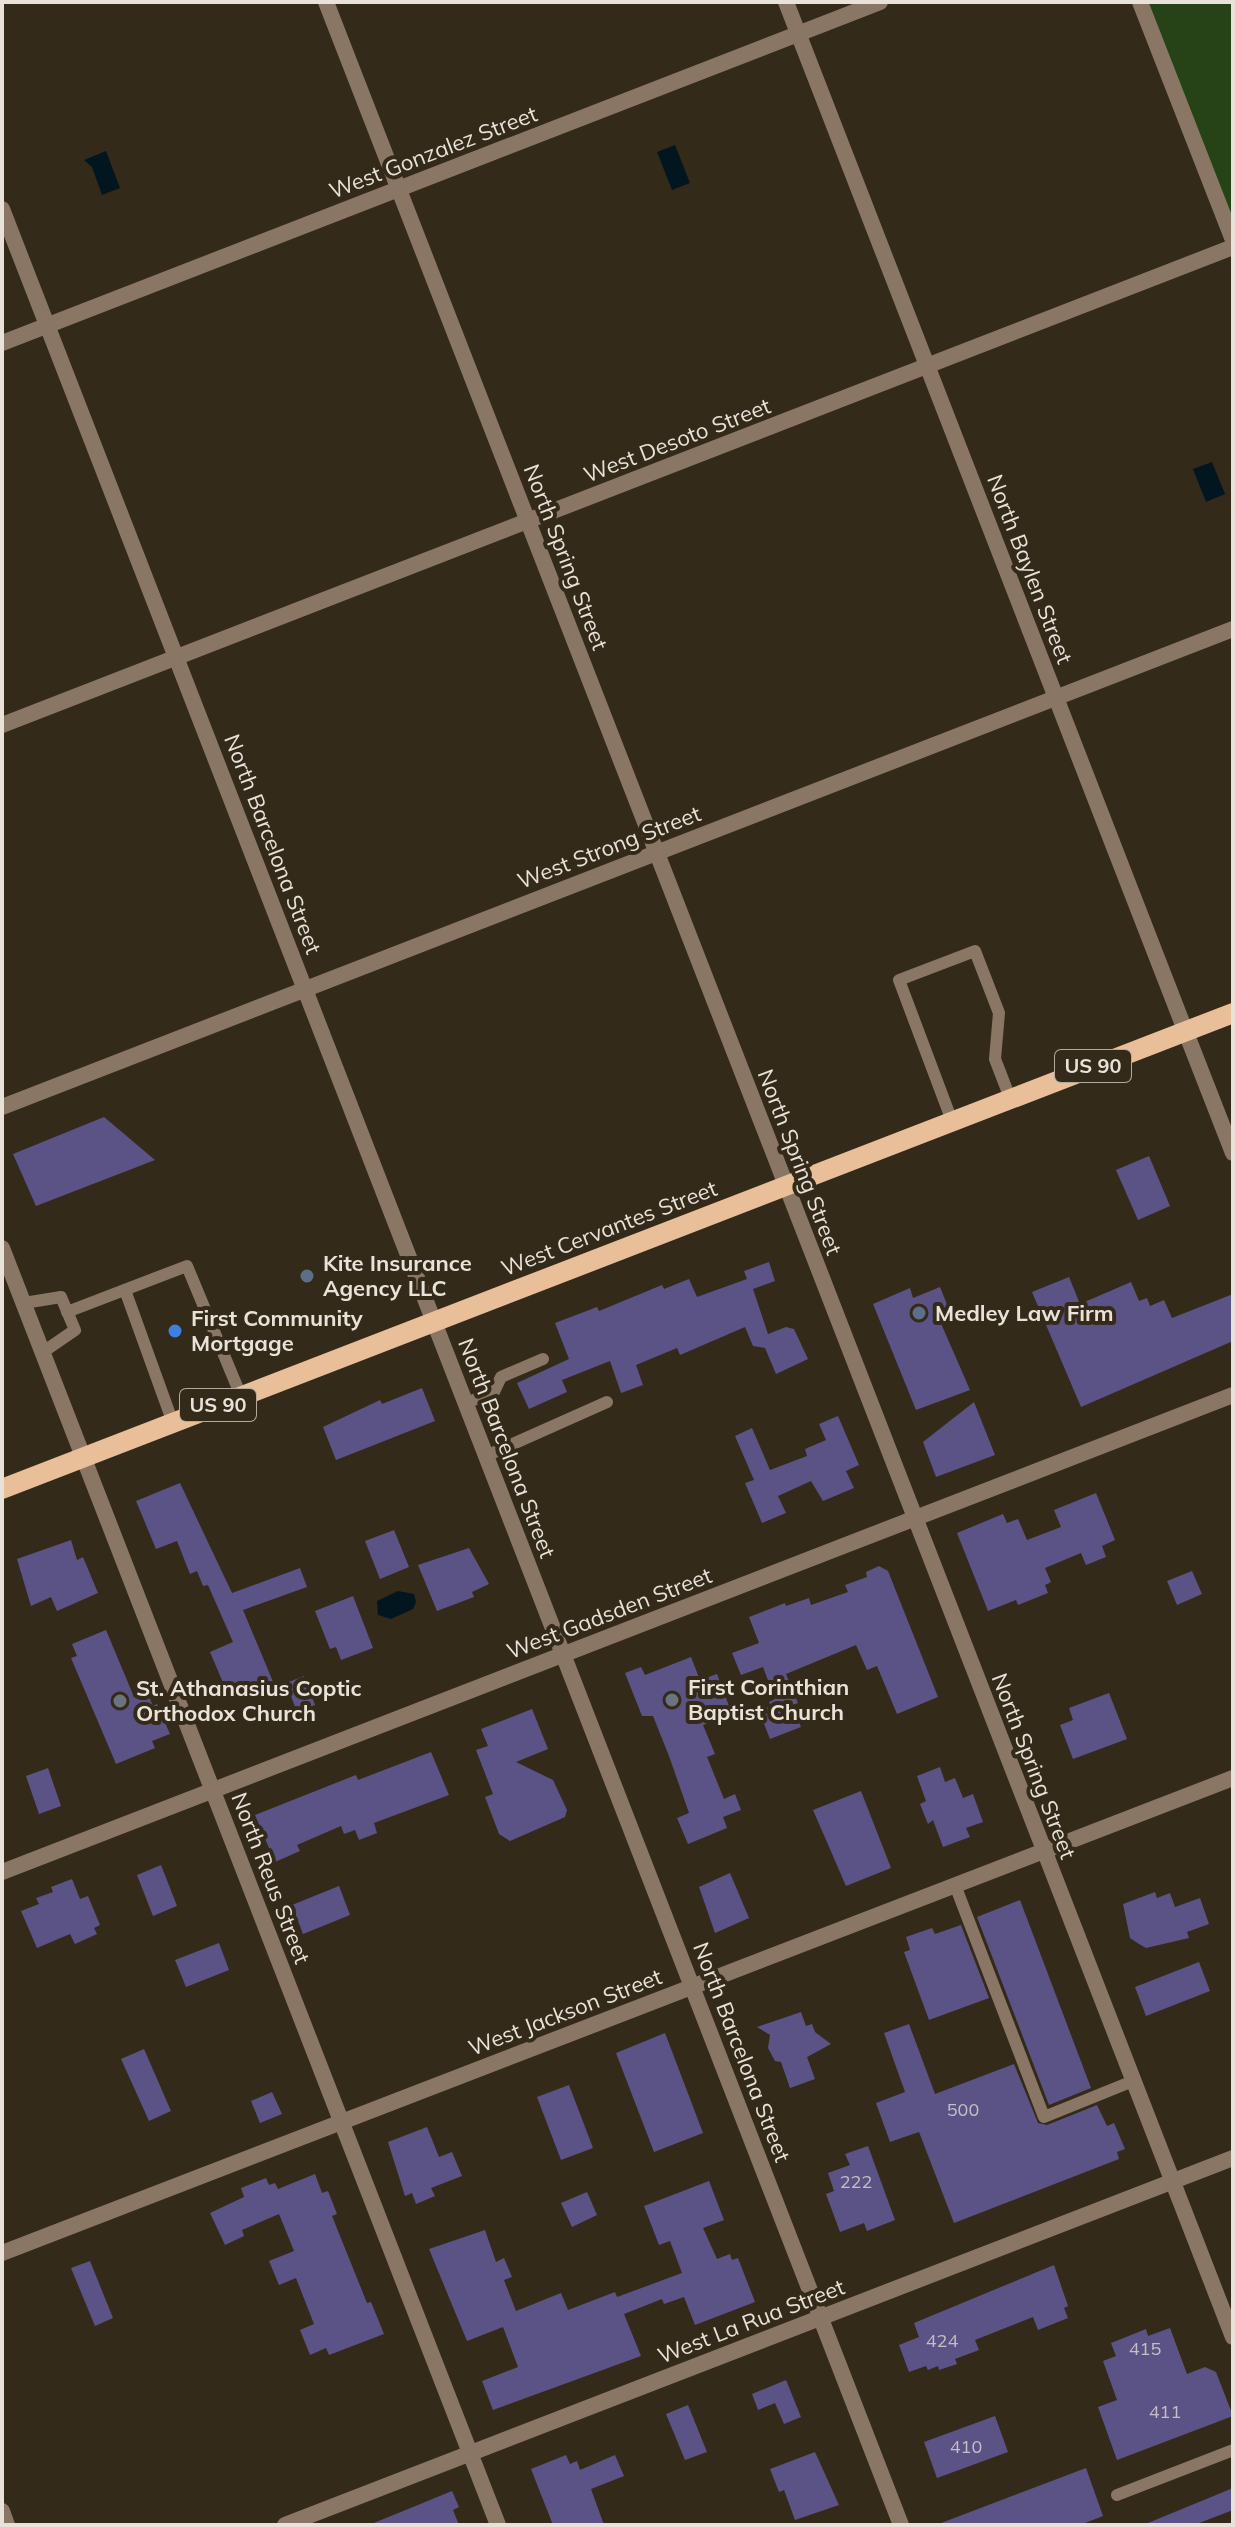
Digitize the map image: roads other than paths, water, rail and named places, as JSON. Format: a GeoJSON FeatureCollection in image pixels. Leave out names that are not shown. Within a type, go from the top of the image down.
{"type":"FeatureCollection","features":[{"type":"Feature","properties":{"kind":"main road","name":"West Cervantes Street"},"geometry":{"type":"LineString","coordinates":[[2,1489],[1233,1013]]}},
{"type":"Feature","properties":{"kind":"street","name":"North Spring Street"},"geometry":{"type":"LineString","coordinates":[[326,2],[1233,2337]]}},
{"type":"Feature","properties":{"kind":"street","name":"North Baylen Street"},"geometry":{"type":"LineString","coordinates":[[786,2],[1233,1153]]}},
{"type":"Feature","properties":{"kind":"street","name":"West Gonzalez Street"},"geometry":{"type":"LineString","coordinates":[[2,343],[880,2]]}},
{"type":"Feature","properties":{"kind":"street"},"geometry":{"type":"LineString","coordinates":[[1140,2],[1233,240]]}},
{"type":"Feature","properties":{"kind":"street","name":"North Barcelona Street"},"geometry":{"type":"LineString","coordinates":[[2,209],[901,2525]]}},
{"type":"Feature","properties":{"kind":"street","name":"West Desoto Street"},"geometry":{"type":"LineString","coordinates":[[2,725],[1233,247]]}},
{"type":"Feature","properties":{"kind":"street","name":"West Strong Street"},"geometry":{"type":"LineString","coordinates":[[2,1107],[1233,629]]}},
{"type":"Feature","properties":{"kind":"street","name":"North Reus Street"},"geometry":{"type":"LineString","coordinates":[[2,1248],[498,2525]]}},
{"type":"Feature","properties":{"kind":"street","name":"West Gadsden Street"},"geometry":{"type":"LineString","coordinates":[[2,1872],[1233,1395]]}},
{"type":"Feature","properties":{"kind":"street","name":"West Jackson Street"},"geometry":{"type":"LineString","coordinates":[[2,2253],[1233,1778]]}},
{"type":"Feature","properties":{"kind":"street","name":"West La Rua Street"},"geometry":{"type":"LineString","coordinates":[[285,2525],[1233,2158]]}},
{"type":"Feature","properties":{"kind":"street"},"geometry":{"type":"LineString","coordinates":[[2,2511],[7,2525]]}},
{"type":"Feature","properties":{"kind":"lane"},"geometry":{"type":"LineString","coordinates":[[952,1121],[899,980],[975,951],[999,1013],[995,1059],[1010,1098]]}},
{"type":"Feature","properties":{"kind":"lane"},"geometry":{"type":"LineString","coordinates":[[67,1312],[187,1266],[241,1396]]}},
{"type":"Feature","properties":{"kind":"lane"},"geometry":{"type":"LineString","coordinates":[[125,1290],[173,1423]]}},
{"type":"Feature","properties":{"kind":"lane"},"geometry":{"type":"LineString","coordinates":[[24,1303],[61,1297],[75,1330],[43,1352]]}},
{"type":"Feature","properties":{"kind":"lane"},"geometry":{"type":"LineString","coordinates":[[466,1403],[494,1392],[501,1377],[543,1359]]}},
{"type":"Feature","properties":{"kind":"lane"},"geometry":{"type":"LineString","coordinates":[[486,1456],[607,1402]]}},
{"type":"Feature","properties":{"kind":"lane"},"geometry":{"type":"LineString","coordinates":[[955,1885],[1044,2117],[1133,2081]]}},
{"type":"Feature","properties":{"kind":"lane"},"geometry":{"type":"LineString","coordinates":[[1117,2495],[1233,2450]]}},
{"type":"Feature","properties":{"kind":"water"},"geometry":{"type":"Polygon","coordinates":[[[675,145],[690,183],[672,190],[657,152],[675,145]]]}},
{"type":"Feature","properties":{"kind":"water"},"geometry":{"type":"Polygon","coordinates":[[[106,151],[120,188],[102,195],[92,167],[84,160],[106,151]]]}},
{"type":"Feature","properties":{"kind":"water"},"geometry":{"type":"Polygon","coordinates":[[[1212,462],[1225,494],[1206,502],[1193,469],[1212,462]]]}},
{"type":"Feature","properties":{"kind":"water"},"geometry":{"type":"Polygon","coordinates":[[[398,1591],[414,1594],[416,1602],[413,1609],[391,1619],[378,1615],[377,1601],[398,1591]]]}},
{"type":"Feature","properties":{"kind":"place","name":"Kite Insurance Agency LLC"},"geometry":{"type":"Point","coordinates":[307,1276]}},
{"type":"Feature","properties":{"kind":"place","name":"Medley Law Firm"},"geometry":{"type":"Point","coordinates":[919,1313]}},
{"type":"Feature","properties":{"kind":"place","name":"First Community Mortgage"},"geometry":{"type":"Point","coordinates":[175,1331]}},
{"type":"Feature","properties":{"kind":"place","name":"First Corinthian Baptist Church"},"geometry":{"type":"Point","coordinates":[672,1700]}},
{"type":"Feature","properties":{"kind":"place","name":"St. Athanasius Coptic Orthodox Church"},"geometry":{"type":"Point","coordinates":[120,1701]}}]}
